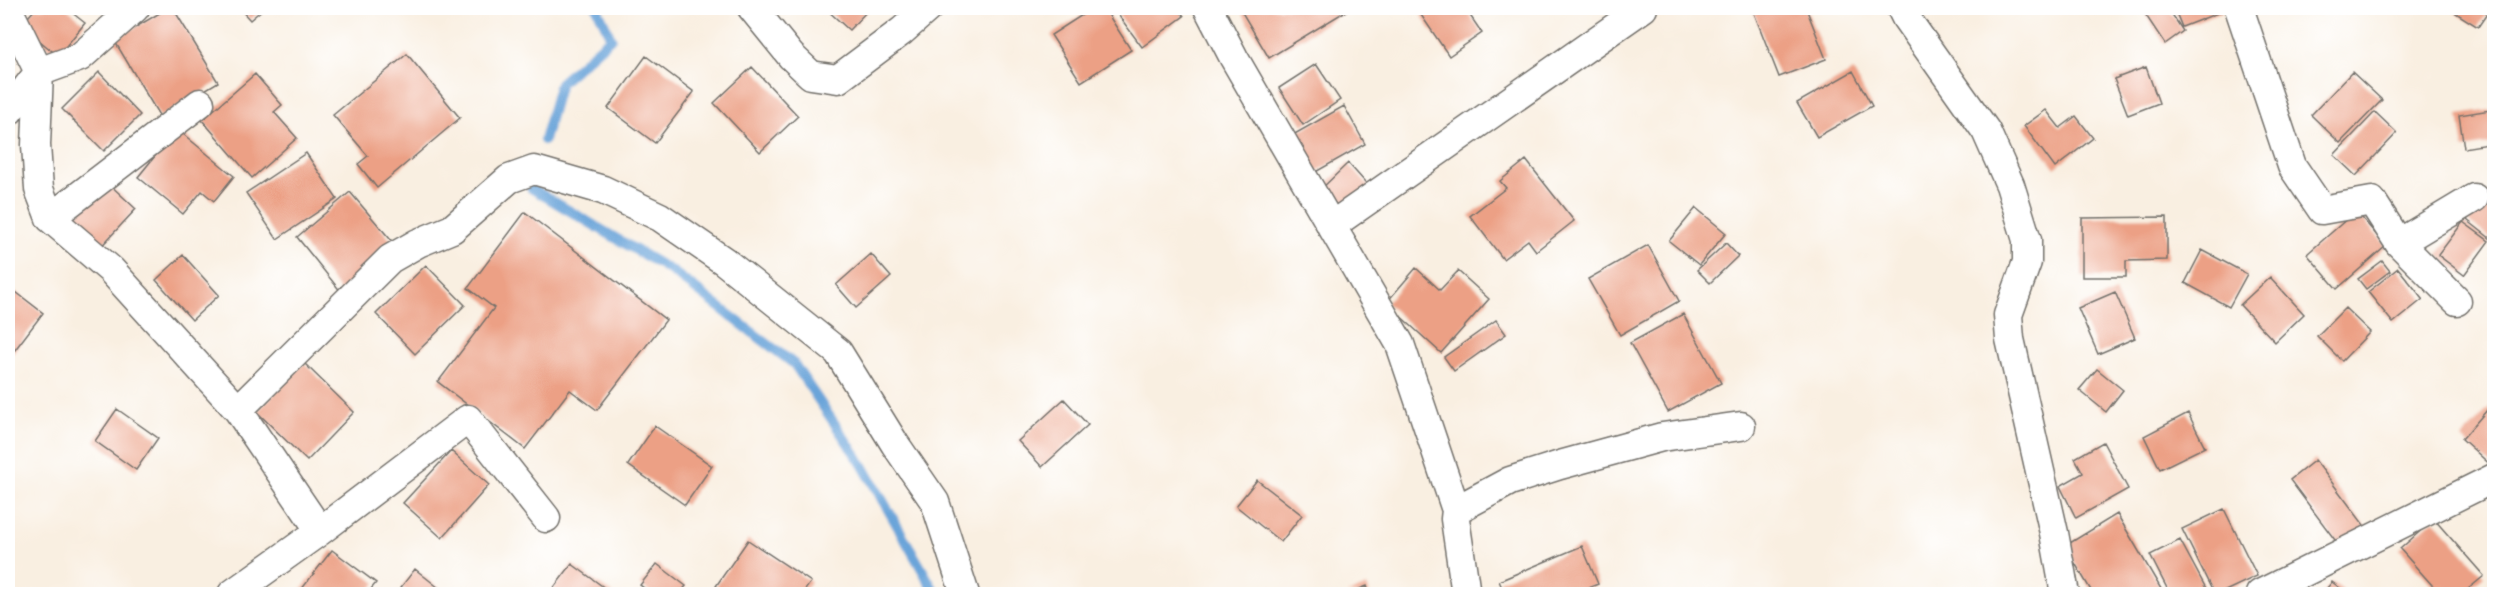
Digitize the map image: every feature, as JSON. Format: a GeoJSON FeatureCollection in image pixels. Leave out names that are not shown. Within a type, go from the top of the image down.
{"type":"FeatureCollection","features":[{"type":"Feature","properties":{"kind":"street"},"geometry":{"type":"LineString","coordinates":[[8,112],[39,72],[80,57],[135,8]]}},
{"type":"Feature","properties":{"kind":"street"},"geometry":{"type":"LineString","coordinates":[[752,8],[791,56],[810,75],[838,79],[902,31],[928,8]]}},
{"type":"Feature","properties":{"kind":"street"},"geometry":{"type":"LineString","coordinates":[[1208,8],[1234,58],[1400,344],[1456,510],[1455,519],[1466,594]]}},
{"type":"Feature","properties":{"kind":"street"},"geometry":{"type":"LineString","coordinates":[[1331,226],[1642,8]]}},
{"type":"Feature","properties":{"kind":"street"},"geometry":{"type":"LineString","coordinates":[[1901,8],[1986,130],[2010,185],[2027,240],[2027,261],[2008,315],[2010,339],[2054,533],[2065,594]]}},
{"type":"Feature","properties":{"kind":"street"},"geometry":{"type":"LineString","coordinates":[[2239,8],[2292,166],[2322,210],[2372,201],[2398,243],[2457,301]]}},
{"type":"Feature","properties":{"kind":"street"},"geometry":{"type":"LineString","coordinates":[[8,12],[39,72],[36,145],[39,189],[50,218],[111,270],[238,410],[320,531]]}},
{"type":"Feature","properties":{"kind":"street"},"geometry":{"type":"LineString","coordinates":[[50,218],[200,103]]}},
{"type":"Feature","properties":{"kind":"street"},"geometry":{"type":"LineString","coordinates":[[238,410],[390,259],[418,243],[452,229],[509,179],[534,170],[603,190],[660,217],[724,261],[838,352],[895,444],[935,502],[965,594]]}},
{"type":"Feature","properties":{"kind":"street"},"geometry":{"type":"LineString","coordinates":[[2398,243],[2474,198]]}},
{"type":"Feature","properties":{"kind":"street"},"geometry":{"type":"LineString","coordinates":[[232,594],[320,531],[468,419],[546,518]]}},
{"type":"Feature","properties":{"kind":"street"},"geometry":{"type":"LineString","coordinates":[[1456,510],[1510,481],[1560,465],[1662,437],[1741,426]]}},
{"type":"Feature","properties":{"kind":"street"},"geometry":{"type":"LineString","coordinates":[[2260,594],[2494,478]]}},
{"type":"Feature","properties":{"kind":"building"},"geometry":{"type":"Polygon","coordinates":[[[36,8],[66,8],[85,23],[58,56],[21,25],[36,8]]]}},
{"type":"Feature","properties":{"kind":"building"},"geometry":{"type":"Polygon","coordinates":[[[168,8],[173,8],[218,82],[160,117],[114,40],[168,8]]]}},
{"type":"Feature","properties":{"kind":"building"},"geometry":{"type":"Polygon","coordinates":[[[239,8],[264,8],[250,20],[239,8]]]}},
{"type":"Feature","properties":{"kind":"building"},"geometry":{"type":"Polygon","coordinates":[[[825,8],[870,8],[849,30],[825,8]]]}},
{"type":"Feature","properties":{"kind":"building"},"geometry":{"type":"Polygon","coordinates":[[[1093,8],[1104,8],[1131,50],[1081,82],[1051,35],[1093,8]]]}},
{"type":"Feature","properties":{"kind":"building"},"geometry":{"type":"Polygon","coordinates":[[[1113,8],[1178,8],[1184,16],[1142,47],[1113,8]]]}},
{"type":"Feature","properties":{"kind":"building"},"geometry":{"type":"Polygon","coordinates":[[[1351,8],[1269,58],[1240,9],[1351,8]]]}},
{"type":"Feature","properties":{"kind":"building"},"geometry":{"type":"Polygon","coordinates":[[[1432,8],[1465,8],[1482,33],[1449,56],[1421,15],[1432,8]]]}},
{"type":"Feature","properties":{"kind":"building"},"geometry":{"type":"Polygon","coordinates":[[[1752,8],[1806,8],[1826,59],[1779,77],[1752,8]]]}},
{"type":"Feature","properties":{"kind":"building"},"geometry":{"type":"Polygon","coordinates":[[[2141,8],[2168,8],[2183,31],[2165,44],[2141,8]]]}},
{"type":"Feature","properties":{"kind":"building"},"geometry":{"type":"Polygon","coordinates":[[[2174,8],[2221,8],[2223,11],[2182,27],[2174,8]]]}},
{"type":"Feature","properties":{"kind":"building"},"geometry":{"type":"Polygon","coordinates":[[[2448,8],[2491,8],[2478,27],[2448,8]]]}},
{"type":"Feature","properties":{"kind":"building"},"geometry":{"type":"Polygon","coordinates":[[[407,54],[460,118],[377,188],[358,164],[368,156],[333,115],[407,54]]]}},
{"type":"Feature","properties":{"kind":"building"},"geometry":{"type":"Polygon","coordinates":[[[646,56],[694,92],[655,143],[608,108],[646,56]]]}},
{"type":"Feature","properties":{"kind":"building"},"geometry":{"type":"Polygon","coordinates":[[[1316,64],[1340,100],[1303,125],[1279,88],[1316,64]]]}},
{"type":"Feature","properties":{"kind":"building"},"geometry":{"type":"Polygon","coordinates":[[[752,67],[798,116],[760,152],[714,103],[752,67]]]}},
{"type":"Feature","properties":{"kind":"building"},"geometry":{"type":"Polygon","coordinates":[[[2146,67],[2159,103],[2128,115],[2114,79],[2146,67]]]}},
{"type":"Feature","properties":{"kind":"building"},"geometry":{"type":"Polygon","coordinates":[[[1853,71],[1872,106],[1817,137],[1797,103],[1853,71]]]}},
{"type":"Feature","properties":{"kind":"building"},"geometry":{"type":"Polygon","coordinates":[[[99,72],[140,115],[104,151],[62,109],[99,72]]]}},
{"type":"Feature","properties":{"kind":"building"},"geometry":{"type":"Polygon","coordinates":[[[2352,72],[2382,100],[2340,143],[2311,115],[2352,72]]]}},
{"type":"Feature","properties":{"kind":"building"},"geometry":{"type":"Polygon","coordinates":[[[255,74],[282,105],[274,112],[297,138],[252,178],[202,120],[255,74]]]}},
{"type":"Feature","properties":{"kind":"building"},"geometry":{"type":"Polygon","coordinates":[[[1344,106],[1365,144],[1312,174],[1291,136],[1344,106]]]}},
{"type":"Feature","properties":{"kind":"building"},"geometry":{"type":"Polygon","coordinates":[[[2046,110],[2060,128],[2076,116],[2093,138],[2055,168],[2024,126],[2046,110]]]}},
{"type":"Feature","properties":{"kind":"building"},"geometry":{"type":"Polygon","coordinates":[[[2490,110],[2494,143],[2464,148],[2459,115],[2490,110]]]}},
{"type":"Feature","properties":{"kind":"building"},"geometry":{"type":"Polygon","coordinates":[[[2375,112],[2397,133],[2356,176],[2334,155],[2375,112]]]}},
{"type":"Feature","properties":{"kind":"building"},"geometry":{"type":"Polygon","coordinates":[[[177,129],[234,176],[214,201],[202,191],[183,214],[138,177],[177,129]]]}},
{"type":"Feature","properties":{"kind":"building"},"geometry":{"type":"Polygon","coordinates":[[[306,153],[337,199],[277,239],[246,193],[306,153]]]}},
{"type":"Feature","properties":{"kind":"building"},"geometry":{"type":"Polygon","coordinates":[[[1526,160],[1574,221],[1536,251],[1528,240],[1503,259],[1470,216],[1506,188],[1500,181],[1526,160]]]}},
{"type":"Feature","properties":{"kind":"building"},"geometry":{"type":"Polygon","coordinates":[[[1348,163],[1374,192],[1342,222],[1316,194],[1348,163]]]}},
{"type":"Feature","properties":{"kind":"building"},"geometry":{"type":"Polygon","coordinates":[[[107,182],[136,209],[95,253],[66,226],[107,182]]]}},
{"type":"Feature","properties":{"kind":"building"},"geometry":{"type":"Polygon","coordinates":[[[2491,190],[2494,194],[2494,235],[2491,239],[2467,220],[2491,190]]]}},
{"type":"Feature","properties":{"kind":"building"},"geometry":{"type":"Polygon","coordinates":[[[350,192],[396,246],[341,292],[297,237],[350,192]]]}},
{"type":"Feature","properties":{"kind":"building"},"geometry":{"type":"Polygon","coordinates":[[[1696,208],[1726,233],[1699,265],[1669,241],[1696,208]]]}},
{"type":"Feature","properties":{"kind":"building"},"geometry":{"type":"Polygon","coordinates":[[[2356,211],[2386,246],[2337,289],[2307,254],[2356,211]]]}},
{"type":"Feature","properties":{"kind":"building"},"geometry":{"type":"Polygon","coordinates":[[[525,212],[666,320],[597,410],[570,390],[525,449],[438,382],[494,308],[468,288],[525,212]]]}},
{"type":"Feature","properties":{"kind":"building"},"geometry":{"type":"Polygon","coordinates":[[[2167,217],[2167,260],[2126,261],[2126,277],[2082,277],[2082,218],[2167,217]]]}},
{"type":"Feature","properties":{"kind":"building"},"geometry":{"type":"Polygon","coordinates":[[[2463,222],[2489,241],[2464,275],[2438,255],[2463,222]]]}},
{"type":"Feature","properties":{"kind":"building"},"geometry":{"type":"Polygon","coordinates":[[[1726,243],[1738,256],[1710,283],[1697,270],[1726,243]]]}},
{"type":"Feature","properties":{"kind":"building"},"geometry":{"type":"Polygon","coordinates":[[[1648,245],[1679,301],[1620,335],[1588,279],[1648,245]]]}},
{"type":"Feature","properties":{"kind":"building"},"geometry":{"type":"Polygon","coordinates":[[[2202,250],[2247,274],[2229,307],[2185,283],[2202,250]]]}},
{"type":"Feature","properties":{"kind":"building"},"geometry":{"type":"Polygon","coordinates":[[[871,254],[891,277],[856,308],[836,285],[871,254]]]}},
{"type":"Feature","properties":{"kind":"building"},"geometry":{"type":"Polygon","coordinates":[[[183,255],[219,295],[192,320],[156,280],[183,255]]]}},
{"type":"Feature","properties":{"kind":"building"},"geometry":{"type":"Polygon","coordinates":[[[2382,261],[2390,271],[2366,289],[2358,279],[2382,261]]]}},
{"type":"Feature","properties":{"kind":"building"},"geometry":{"type":"Polygon","coordinates":[[[426,265],[465,305],[415,354],[376,314],[426,265]]]}},
{"type":"Feature","properties":{"kind":"building"},"geometry":{"type":"Polygon","coordinates":[[[1416,268],[1440,290],[1458,271],[1489,299],[1441,353],[1386,303],[1416,268]]]}},
{"type":"Feature","properties":{"kind":"building"},"geometry":{"type":"Polygon","coordinates":[[[2398,268],[2423,299],[2393,323],[2368,292],[2398,268]]]}},
{"type":"Feature","properties":{"kind":"building"},"geometry":{"type":"Polygon","coordinates":[[[2270,277],[2304,314],[2275,342],[2240,305],[2270,277]]]}},
{"type":"Feature","properties":{"kind":"building"},"geometry":{"type":"Polygon","coordinates":[[[12,289],[43,313],[8,359],[8,295],[12,289]]]}},
{"type":"Feature","properties":{"kind":"building"},"geometry":{"type":"Polygon","coordinates":[[[2115,292],[2135,338],[2098,354],[2078,308],[2115,292]]]}},
{"type":"Feature","properties":{"kind":"building"},"geometry":{"type":"Polygon","coordinates":[[[2345,308],[2370,332],[2342,361],[2317,336],[2345,308]]]}},
{"type":"Feature","properties":{"kind":"building"},"geometry":{"type":"Polygon","coordinates":[[[1683,314],[1721,383],[1668,412],[1630,343],[1683,314]]]}},
{"type":"Feature","properties":{"kind":"building"},"geometry":{"type":"Polygon","coordinates":[[[1496,320],[1506,334],[1454,371],[1444,357],[1496,320]]]}},
{"type":"Feature","properties":{"kind":"building"},"geometry":{"type":"Polygon","coordinates":[[[304,363],[354,412],[307,461],[257,412],[304,363]]]}},
{"type":"Feature","properties":{"kind":"building"},"geometry":{"type":"Polygon","coordinates":[[[2097,369],[2123,390],[2106,412],[2079,390],[2097,369]]]}},
{"type":"Feature","properties":{"kind":"building"},"geometry":{"type":"Polygon","coordinates":[[[1064,399],[1088,425],[1042,467],[1018,441],[1064,399]]]}},
{"type":"Feature","properties":{"kind":"building"},"geometry":{"type":"Polygon","coordinates":[[[2494,402],[2494,468],[2462,439],[2494,402]]]}},
{"type":"Feature","properties":{"kind":"building"},"geometry":{"type":"Polygon","coordinates":[[[117,409],[158,438],[136,470],[95,441],[117,409]]]}},
{"type":"Feature","properties":{"kind":"building"},"geometry":{"type":"Polygon","coordinates":[[[2188,413],[2205,447],[2160,469],[2144,436],[2188,413]]]}},
{"type":"Feature","properties":{"kind":"building"},"geometry":{"type":"Polygon","coordinates":[[[655,426],[712,466],[685,505],[628,465],[655,426]]]}},
{"type":"Feature","properties":{"kind":"building"},"geometry":{"type":"Polygon","coordinates":[[[2103,442],[2128,489],[2076,518],[2060,486],[2083,473],[2075,458],[2103,442]]]}},
{"type":"Feature","properties":{"kind":"building"},"geometry":{"type":"Polygon","coordinates":[[[451,451],[489,485],[442,538],[403,503],[451,451]]]}},
{"type":"Feature","properties":{"kind":"building"},"geometry":{"type":"Polygon","coordinates":[[[2315,460],[2367,529],[2341,548],[2290,480],[2315,460]]]}},
{"type":"Feature","properties":{"kind":"building"},"geometry":{"type":"Polygon","coordinates":[[[1257,480],[1302,515],[1281,542],[1236,506],[1257,480]]]}},
{"type":"Feature","properties":{"kind":"building"},"geometry":{"type":"Polygon","coordinates":[[[2224,509],[2257,576],[2219,594],[2214,594],[2182,529],[2224,509]]]}},
{"type":"Feature","properties":{"kind":"building"},"geometry":{"type":"Polygon","coordinates":[[[2117,514],[2164,594],[2093,594],[2065,546],[2117,514]]]}},
{"type":"Feature","properties":{"kind":"building"},"geometry":{"type":"Polygon","coordinates":[[[2434,519],[2484,576],[2462,594],[2440,594],[2400,549],[2434,519]]]}},
{"type":"Feature","properties":{"kind":"building"},"geometry":{"type":"Polygon","coordinates":[[[748,540],[811,582],[802,594],[728,594],[716,586],[748,540]]]}},
{"type":"Feature","properties":{"kind":"building"},"geometry":{"type":"Polygon","coordinates":[[[2180,540],[2209,594],[2170,594],[2150,555],[2180,540]]]}},
{"type":"Feature","properties":{"kind":"building"},"geometry":{"type":"Polygon","coordinates":[[[1582,546],[1598,584],[1573,594],[1505,594],[1499,581],[1582,546]]]}},
{"type":"Feature","properties":{"kind":"building"},"geometry":{"type":"Polygon","coordinates":[[[332,550],[376,583],[367,594],[308,594],[301,590],[332,550]]]}},
{"type":"Feature","properties":{"kind":"building"},"geometry":{"type":"Polygon","coordinates":[[[572,564],[613,594],[549,594],[572,564]]]}},
{"type":"Feature","properties":{"kind":"building"},"geometry":{"type":"Polygon","coordinates":[[[657,564],[686,586],[679,594],[652,594],[640,585],[657,564]]]}},
{"type":"Feature","properties":{"kind":"building"},"geometry":{"type":"Polygon","coordinates":[[[415,569],[444,592],[442,594],[411,594],[401,587],[415,569]]]}},
{"type":"Feature","properties":{"kind":"building"},"geometry":{"type":"Polygon","coordinates":[[[2332,582],[2348,594],[2322,594],[2332,582]]]}},
{"type":"Feature","properties":{"kind":"building"},"geometry":{"type":"Polygon","coordinates":[[[1367,586],[1370,594],[1347,594],[1367,586]]]}},
{"type":"Feature","properties":{"kind":"waterway"},"geometry":{"type":"LineString","coordinates":[[544,140],[560,83],[611,38],[597,8]]}},
{"type":"Feature","properties":{"kind":"waterway"},"geometry":{"type":"LineString","coordinates":[[531,188],[673,272],[794,364],[862,464],[936,594]]}}]}
